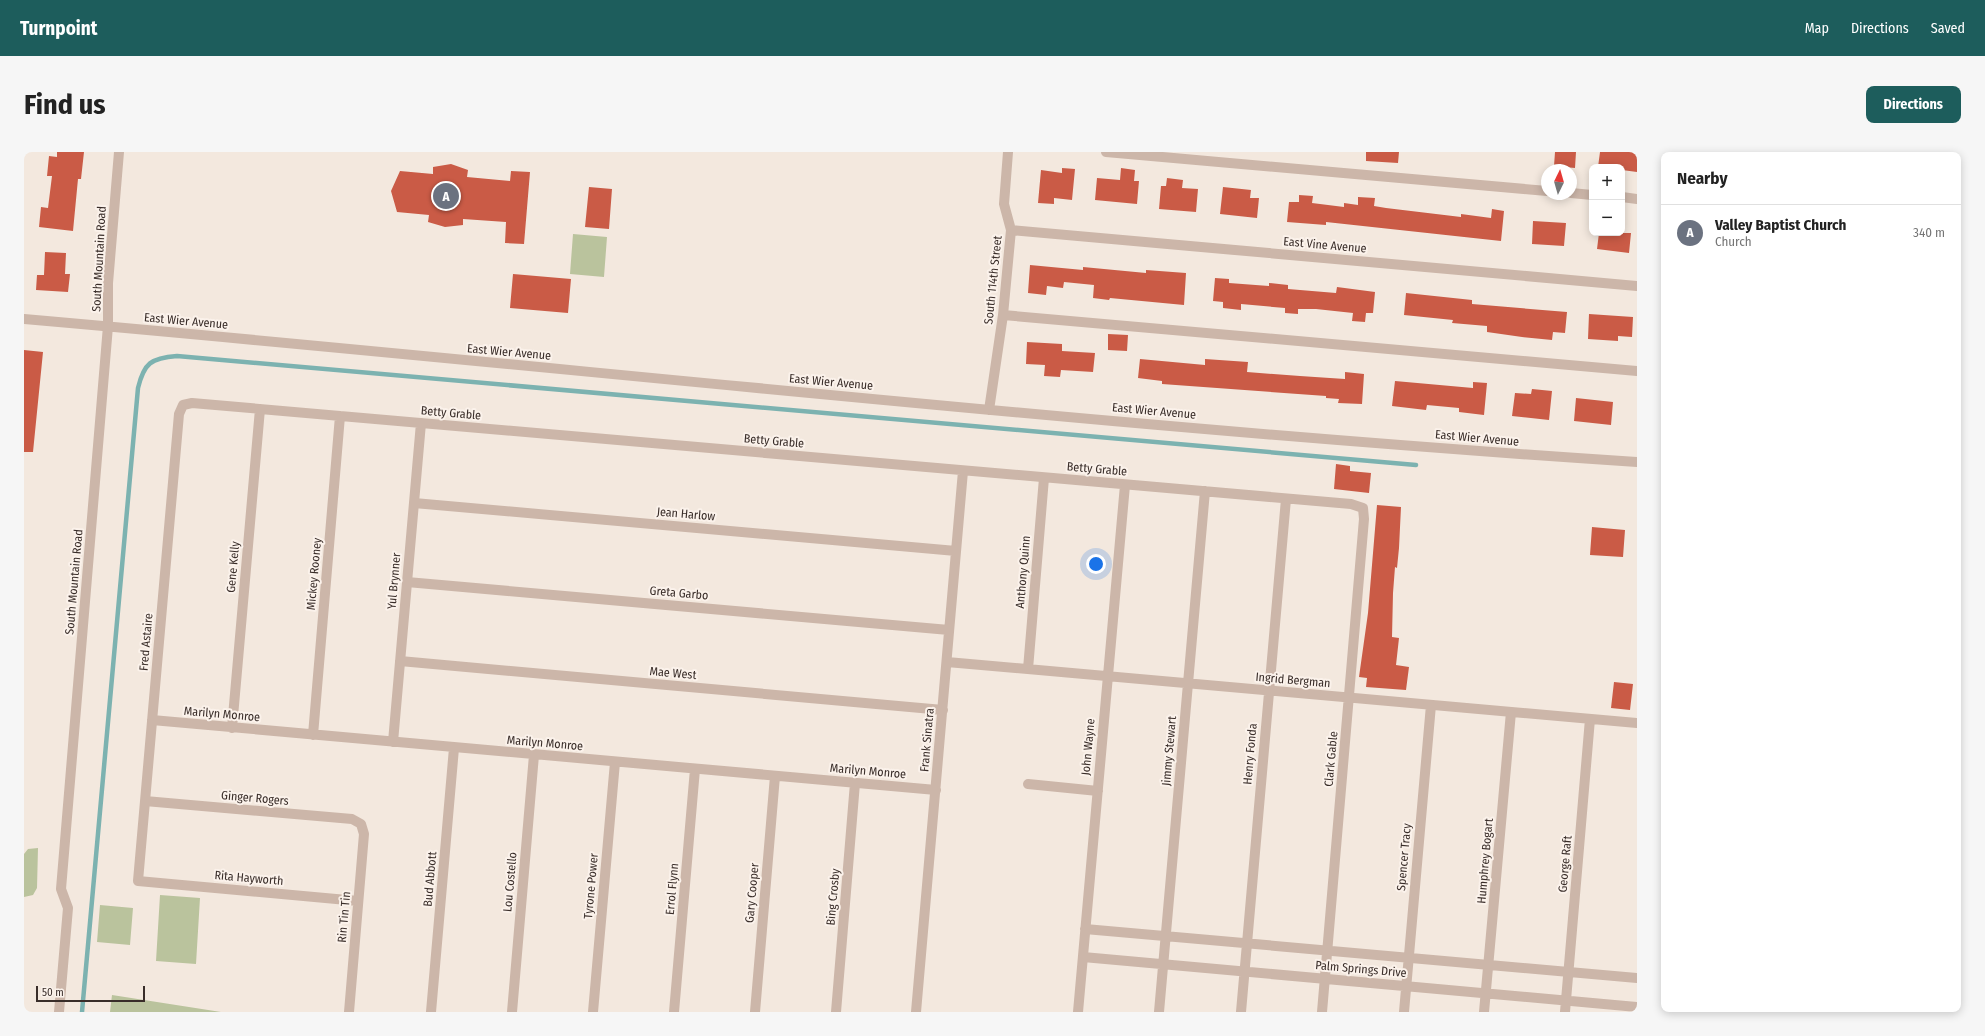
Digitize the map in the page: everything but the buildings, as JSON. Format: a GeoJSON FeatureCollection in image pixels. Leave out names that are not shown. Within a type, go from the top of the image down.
{"type":"FeatureCollection","features":[{"type":"Feature","properties":{"kind":"street","name":"South Mountain Road"},"geometry":{"type":"LineString","coordinates":[[59,1012],[68,908],[61,889],[108,326],[108,283],[119,152]]}},
{"type":"Feature","properties":{"kind":"street","name":"South 114th Street"},"geometry":{"type":"LineString","coordinates":[[989,410],[1002,315],[1011,230],[1004,204],[1008,152]]}},
{"type":"Feature","properties":{"kind":"street"},"geometry":{"type":"LineString","coordinates":[[1106,152],[1541,190]]}},
{"type":"Feature","properties":{"kind":"street"},"geometry":{"type":"LineString","coordinates":[[1577,194],[1589,195]]}},
{"type":"Feature","properties":{"kind":"street"},"geometry":{"type":"LineString","coordinates":[[1625,197],[1637,199]]}},
{"type":"Feature","properties":{"kind":"street","name":"East Vine Avenue"},"geometry":{"type":"LineString","coordinates":[[1011,230],[1637,286]]}},
{"type":"Feature","properties":{"kind":"street"},"geometry":{"type":"LineString","coordinates":[[1002,315],[1637,371]]}},
{"type":"Feature","properties":{"kind":"street","name":"East Wier Avenue"},"geometry":{"type":"LineString","coordinates":[[24,319],[989,410],[1637,462]]}},
{"type":"Feature","properties":{"kind":"street","name":"Betty Grable"},"geometry":{"type":"LineString","coordinates":[[183,406],[192,403],[1352,504],[1363,508]]}},
{"type":"Feature","properties":{"kind":"street","name":"Fred Astaire"},"geometry":{"type":"LineString","coordinates":[[138,881],[179,414],[183,406]]}},
{"type":"Feature","properties":{"kind":"street","name":"Gene Kelly"},"geometry":{"type":"LineString","coordinates":[[232,728],[260,409]]}},
{"type":"Feature","properties":{"kind":"street","name":"Mickey Rooney"},"geometry":{"type":"LineString","coordinates":[[313,735],[340,416]]}},
{"type":"Feature","properties":{"kind":"street","name":"Yul Brynner"},"geometry":{"type":"LineString","coordinates":[[393,742],[421,423]]}},
{"type":"Feature","properties":{"kind":"street","name":"Frank Sinatra"},"geometry":{"type":"LineString","coordinates":[[916,1012],[963,471]]}},
{"type":"Feature","properties":{"kind":"street","name":"Anthony Quinn"},"geometry":{"type":"LineString","coordinates":[[1028,669],[1044,478]]}},
{"type":"Feature","properties":{"kind":"street","name":"John Wayne"},"geometry":{"type":"LineString","coordinates":[[1078,1012],[1125,484]]}},
{"type":"Feature","properties":{"kind":"street","name":"Jimmy Stewart"},"geometry":{"type":"LineString","coordinates":[[1160,1012],[1205,492]]}},
{"type":"Feature","properties":{"kind":"street","name":"Henry Fonda"},"geometry":{"type":"LineString","coordinates":[[1241,1012],[1286,499]]}},
{"type":"Feature","properties":{"kind":"street","name":"Jean Harlow"},"geometry":{"type":"LineString","coordinates":[[414,503],[956,550]]}},
{"type":"Feature","properties":{"kind":"street","name":"Clark Gable"},"geometry":{"type":"LineString","coordinates":[[1322,1012],[1364,520],[1363,508]]}},
{"type":"Feature","properties":{"kind":"street","name":"Greta Garbo"},"geometry":{"type":"LineString","coordinates":[[407,582],[949,630]]}},
{"type":"Feature","properties":{"kind":"street","name":"Mae West"},"geometry":{"type":"LineString","coordinates":[[400,661],[943,710]]}},
{"type":"Feature","properties":{"kind":"street","name":"Ingrid Bergman"},"geometry":{"type":"LineString","coordinates":[[947,662],[1637,723]]}},
{"type":"Feature","properties":{"kind":"street","name":"Spencer Tracy"},"geometry":{"type":"LineString","coordinates":[[1404,1012],[1431,705]]}},
{"type":"Feature","properties":{"kind":"street","name":"Humphrey Bogart"},"geometry":{"type":"LineString","coordinates":[[1484,1012],[1510,712]]}},
{"type":"Feature","properties":{"kind":"street","name":"George Raft"},"geometry":{"type":"LineString","coordinates":[[1565,1012],[1590,719]]}},
{"type":"Feature","properties":{"kind":"street","name":"Marilyn Monroe"},"geometry":{"type":"LineString","coordinates":[[152,720],[936,790]]}},
{"type":"Feature","properties":{"kind":"street","name":"Bud Abbott"},"geometry":{"type":"LineString","coordinates":[[431,1012],[454,748]]}},
{"type":"Feature","properties":{"kind":"street","name":"Lou Costello"},"geometry":{"type":"LineString","coordinates":[[512,1012],[534,754]]}},
{"type":"Feature","properties":{"kind":"street","name":"Tyrone Power"},"geometry":{"type":"LineString","coordinates":[[593,1012],[615,762]]}},
{"type":"Feature","properties":{"kind":"street","name":"Errol Flynn"},"geometry":{"type":"LineString","coordinates":[[674,1012],[695,769]]}},
{"type":"Feature","properties":{"kind":"street","name":"Gary Cooper"},"geometry":{"type":"LineString","coordinates":[[755,1012],[775,776]]}},
{"type":"Feature","properties":{"kind":"street","name":"Bing Crosby"},"geometry":{"type":"LineString","coordinates":[[836,1012],[856,783]]}},
{"type":"Feature","properties":{"kind":"street"},"geometry":{"type":"LineString","coordinates":[[1028,784],[1098,791]]}},
{"type":"Feature","properties":{"kind":"street","name":"Ginger Rogers"},"geometry":{"type":"LineString","coordinates":[[145,801],[352,819],[361,824]]}},
{"type":"Feature","properties":{"kind":"street","name":"Rin Tin Tin"},"geometry":{"type":"LineString","coordinates":[[349,1012],[364,834],[361,824]]}},
{"type":"Feature","properties":{"kind":"street","name":"Rita Hayworth"},"geometry":{"type":"LineString","coordinates":[[138,881],[358,901]]}},
{"type":"Feature","properties":{"kind":"street","name":"Palm Springs Drive"},"geometry":{"type":"LineString","coordinates":[[1085,929],[1637,978]]}},
{"type":"Feature","properties":{"kind":"street","name":"Palm Springs Drive"},"geometry":{"type":"LineString","coordinates":[[1083,957],[1637,1007]]}},
{"type":"Feature","properties":{"kind":"green space"},"geometry":{"type":"Polygon","coordinates":[[[573,234],[607,237],[604,277],[570,274],[573,234]]]}},
{"type":"Feature","properties":{"kind":"green space"},"geometry":{"type":"Polygon","coordinates":[[[38,848],[37,888],[33,895],[24,897],[24,854],[28,849],[38,848]]]}},
{"type":"Feature","properties":{"kind":"green space"},"geometry":{"type":"Polygon","coordinates":[[[160,895],[200,898],[196,964],[156,961],[160,895]]]}},
{"type":"Feature","properties":{"kind":"green space"},"geometry":{"type":"Polygon","coordinates":[[[100,905],[133,908],[130,945],[97,942],[100,905]]]}},
{"type":"Feature","properties":{"kind":"green space"},"geometry":{"type":"Polygon","coordinates":[[[112,995],[221,1012],[110,1012],[112,995]]]}},
{"type":"Feature","properties":{"kind":"waterway"},"geometry":{"type":"LineString","coordinates":[[82,1012],[138,388],[146,367],[155,360],[177,356],[1416,465]]}},
{"type":"Feature","properties":{"kind":"place","name":"Valley Baptist Church"},"geometry":{"type":"Point","coordinates":[446,196]}}]}
